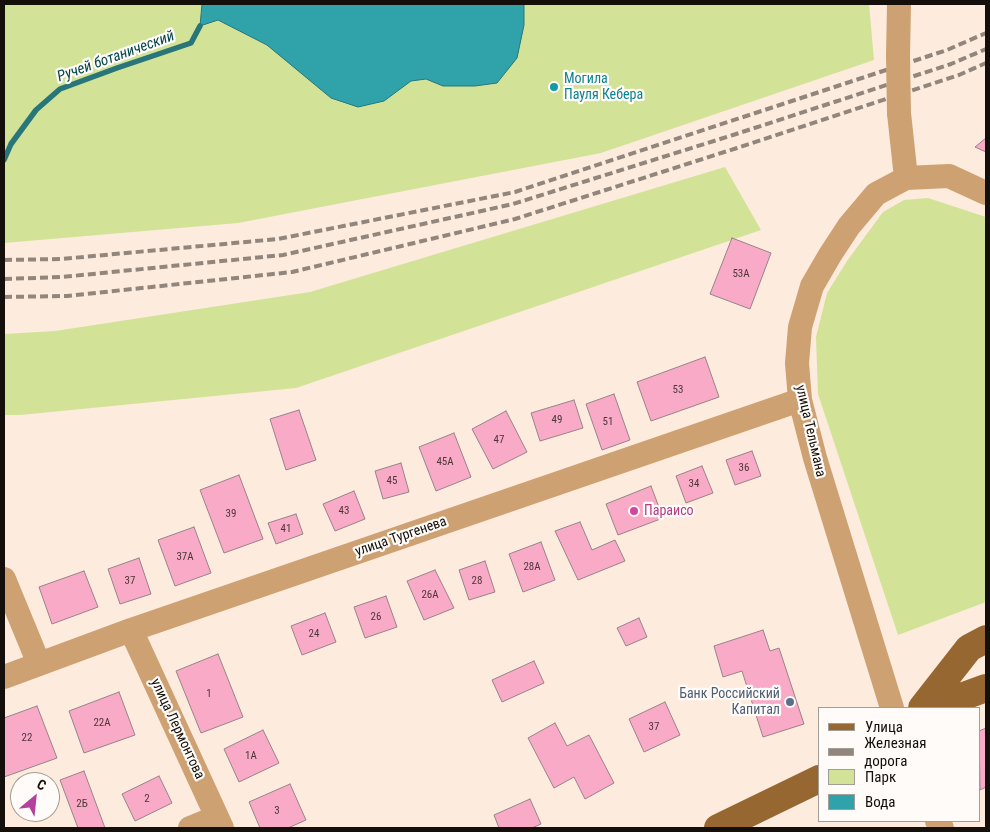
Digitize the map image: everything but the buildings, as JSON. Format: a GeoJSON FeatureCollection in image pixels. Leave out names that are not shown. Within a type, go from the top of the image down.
{"type":"FeatureCollection","features":[{"type":"Feature","properties":{"kind":"main road"},"geometry":{"type":"LineString","coordinates":[[923,707],[969,648],[986,639]]}},
{"type":"Feature","properties":{"kind":"main road"},"geometry":{"type":"LineString","coordinates":[[934,707],[986,688]]}},
{"type":"Feature","properties":{"kind":"main road"},"geometry":{"type":"LineString","coordinates":[[718,828],[818,779]]}},
{"type":"Feature","properties":{"kind":"street"},"geometry":{"type":"LineString","coordinates":[[899,4],[899,113],[906,178]]}},
{"type":"Feature","properties":{"kind":"street","name":"улица Тельмана"},"geometry":{"type":"LineString","coordinates":[[892,707],[815,458],[800,400],[797,363],[800,327],[812,286],[849,226],[876,194],[906,178],[949,176],[986,193]]}},
{"type":"Feature","properties":{"kind":"street","name":"улица Тургенева"},"geometry":{"type":"LineString","coordinates":[[4,677],[131,630],[800,400]]}},
{"type":"Feature","properties":{"kind":"street"},"geometry":{"type":"LineString","coordinates":[[4,579],[39,664]]}},
{"type":"Feature","properties":{"kind":"street","name":"улица Лермонтова"},"geometry":{"type":"LineString","coordinates":[[131,630],[219,822]]}},
{"type":"Feature","properties":{"kind":"street"},"geometry":{"type":"LineString","coordinates":[[190,828],[219,822]]}},
{"type":"Feature","properties":{"kind":"green space"},"geometry":{"type":"Polygon","coordinates":[[[4,4],[869,4],[874,60],[601,153],[238,223],[4,243],[4,4]]]}},
{"type":"Feature","properties":{"kind":"green space"},"geometry":{"type":"Polygon","coordinates":[[[725,167],[761,230],[296,388],[4,415],[4,334],[55,331],[310,292],[725,167]]]}},
{"type":"Feature","properties":{"kind":"green space"},"geometry":{"type":"Polygon","coordinates":[[[928,198],[986,217],[986,602],[898,635],[818,394],[816,337],[827,293],[847,261],[883,212],[904,200],[928,198]]]}},
{"type":"Feature","properties":{"kind":"water"},"geometry":{"type":"Polygon","coordinates":[[[202,4],[524,4],[524,25],[517,58],[497,83],[475,86],[443,86],[426,79],[411,81],[384,101],[358,107],[331,98],[267,45],[218,20],[200,26],[202,4]]]}},
{"type":"Feature","properties":{"kind":"waterway","name":"Ручей ботанический"},"geometry":{"type":"LineString","coordinates":[[4,160],[11,144],[36,110],[60,89],[191,43],[200,26]]}},
{"type":"Feature","properties":{"kind":"railway"},"geometry":{"type":"LineString","coordinates":[[4,260],[61,259],[278,239],[515,192],[947,50],[986,33]]}},
{"type":"Feature","properties":{"kind":"railway"},"geometry":{"type":"LineString","coordinates":[[4,279],[62,277],[283,255],[513,204],[951,64],[986,49]]}},
{"type":"Feature","properties":{"kind":"railway"},"geometry":{"type":"LineString","coordinates":[[4,297],[67,296],[292,272],[515,219],[959,75],[986,63]]}},
{"type":"Feature","properties":{"kind":"place","name":"Могила Пауля Кебера"},"geometry":{"type":"Point","coordinates":[554,87]}},
{"type":"Feature","properties":{"kind":"place","name":"Параисо"},"geometry":{"type":"Point","coordinates":[634,511]}},
{"type":"Feature","properties":{"kind":"place","name":"Банк Российский Капитал"},"geometry":{"type":"Point","coordinates":[790,702]}}]}
